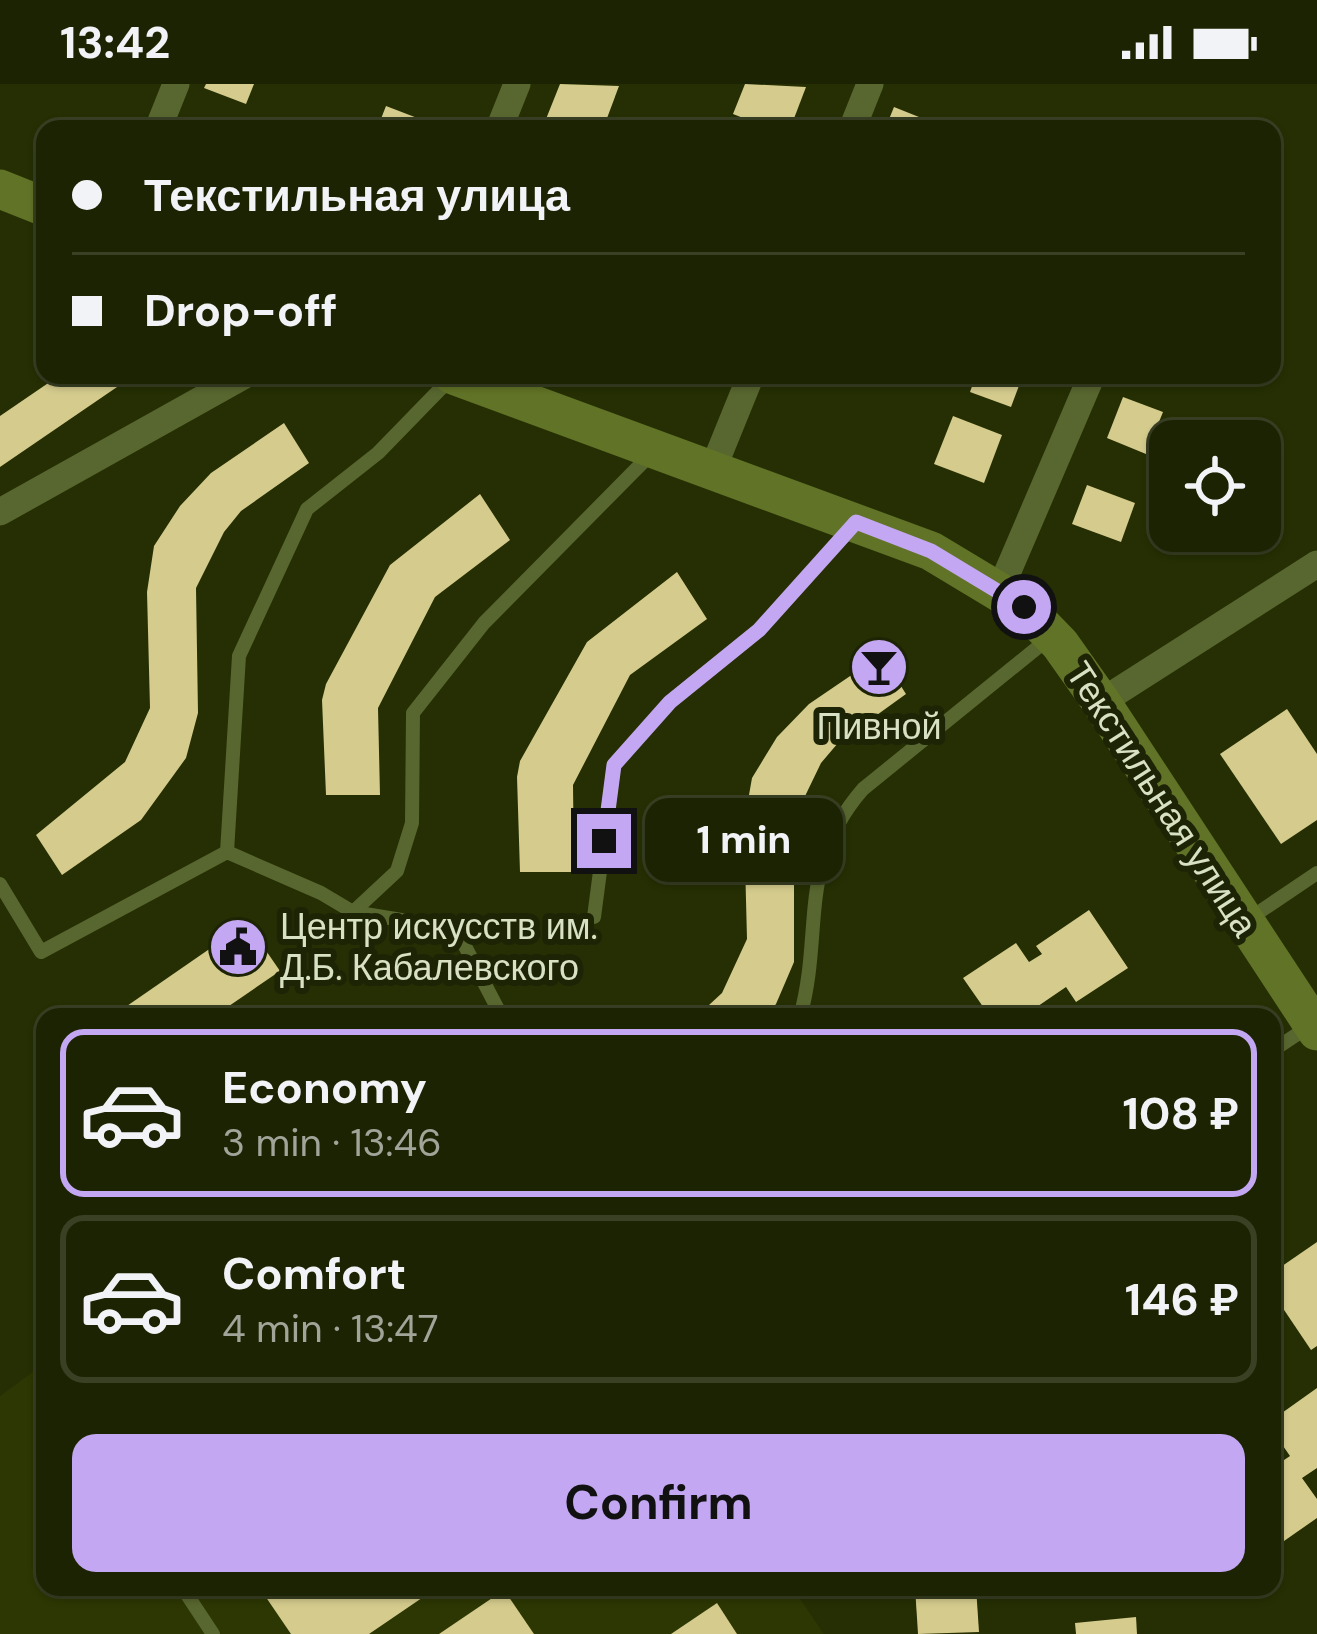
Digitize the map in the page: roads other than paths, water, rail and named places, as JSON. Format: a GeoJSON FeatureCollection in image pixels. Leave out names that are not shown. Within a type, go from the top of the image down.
{"type":"FeatureCollection","features":[{"type":"Feature","properties":{"kind":"main road"},"geometry":{"type":"LineString","coordinates":[[0,189],[36,203]]}},
{"type":"Feature","properties":{"kind":"main road","name":"Текстильная улица"},"geometry":{"type":"LineString","coordinates":[[478,384],[931,551],[1024,607],[1101,702],[1315,1028]]}},
{"type":"Feature","properties":{"kind":"street"},"geometry":{"type":"LineString","coordinates":[[162,120],[176,84]]}},
{"type":"Feature","properties":{"kind":"street"},"geometry":{"type":"LineString","coordinates":[[503,120],[517,84]]}},
{"type":"Feature","properties":{"kind":"street"},"geometry":{"type":"LineString","coordinates":[[856,120],[870,84]]}},
{"type":"Feature","properties":{"kind":"street"},"geometry":{"type":"LineString","coordinates":[[0,512],[229,384]]}},
{"type":"Feature","properties":{"kind":"street"},"geometry":{"type":"LineString","coordinates":[[712,471],[747,384]]}},
{"type":"Feature","properties":{"kind":"street"},"geometry":{"type":"LineString","coordinates":[[998,592],[1088,384]]}},
{"type":"Feature","properties":{"kind":"street"},"geometry":{"type":"LineString","coordinates":[[1101,702],[1317,564]]}},
{"type":"Feature","properties":{"kind":"lane"},"geometry":{"type":"LineString","coordinates":[[227,852],[239,656],[307,509],[378,453],[444,384]]}},
{"type":"Feature","properties":{"kind":"lane"},"geometry":{"type":"LineString","coordinates":[[353,912],[398,871],[412,823],[412,713],[484,623],[656,449]]}},
{"type":"Feature","properties":{"kind":"lane"},"geometry":{"type":"LineString","coordinates":[[594,917],[614,765],[670,702],[759,630],[856,522]]}},
{"type":"Feature","properties":{"kind":"lane"},"geometry":{"type":"LineString","coordinates":[[801,1008],[818,871],[840,816],[863,789],[1052,636]]}},
{"type":"Feature","properties":{"kind":"lane"},"geometry":{"type":"LineString","coordinates":[[0,884],[41,952],[227,852]]}},
{"type":"Feature","properties":{"kind":"lane"},"geometry":{"type":"LineString","coordinates":[[227,852],[321,892],[353,912],[456,929],[497,1008]]}},
{"type":"Feature","properties":{"kind":"lane"},"geometry":{"type":"LineString","coordinates":[[1244,922],[1317,874]]}},
{"type":"Feature","properties":{"kind":"lane"},"geometry":{"type":"LineString","coordinates":[[1281,1046],[1315,1028]]}},
{"type":"Feature","properties":{"kind":"lane"},"geometry":{"type":"LineString","coordinates":[[188,1596],[213,1634]]}},
{"type":"Feature","properties":{"kind":"place","name":"Пивной"},"geometry":{"type":"Point","coordinates":[879,667]}},
{"type":"Feature","properties":{"kind":"place","name":"Центр искусств им. Д.Б. Кабалевского"},"geometry":{"type":"Point","coordinates":[238,947]}}]}
